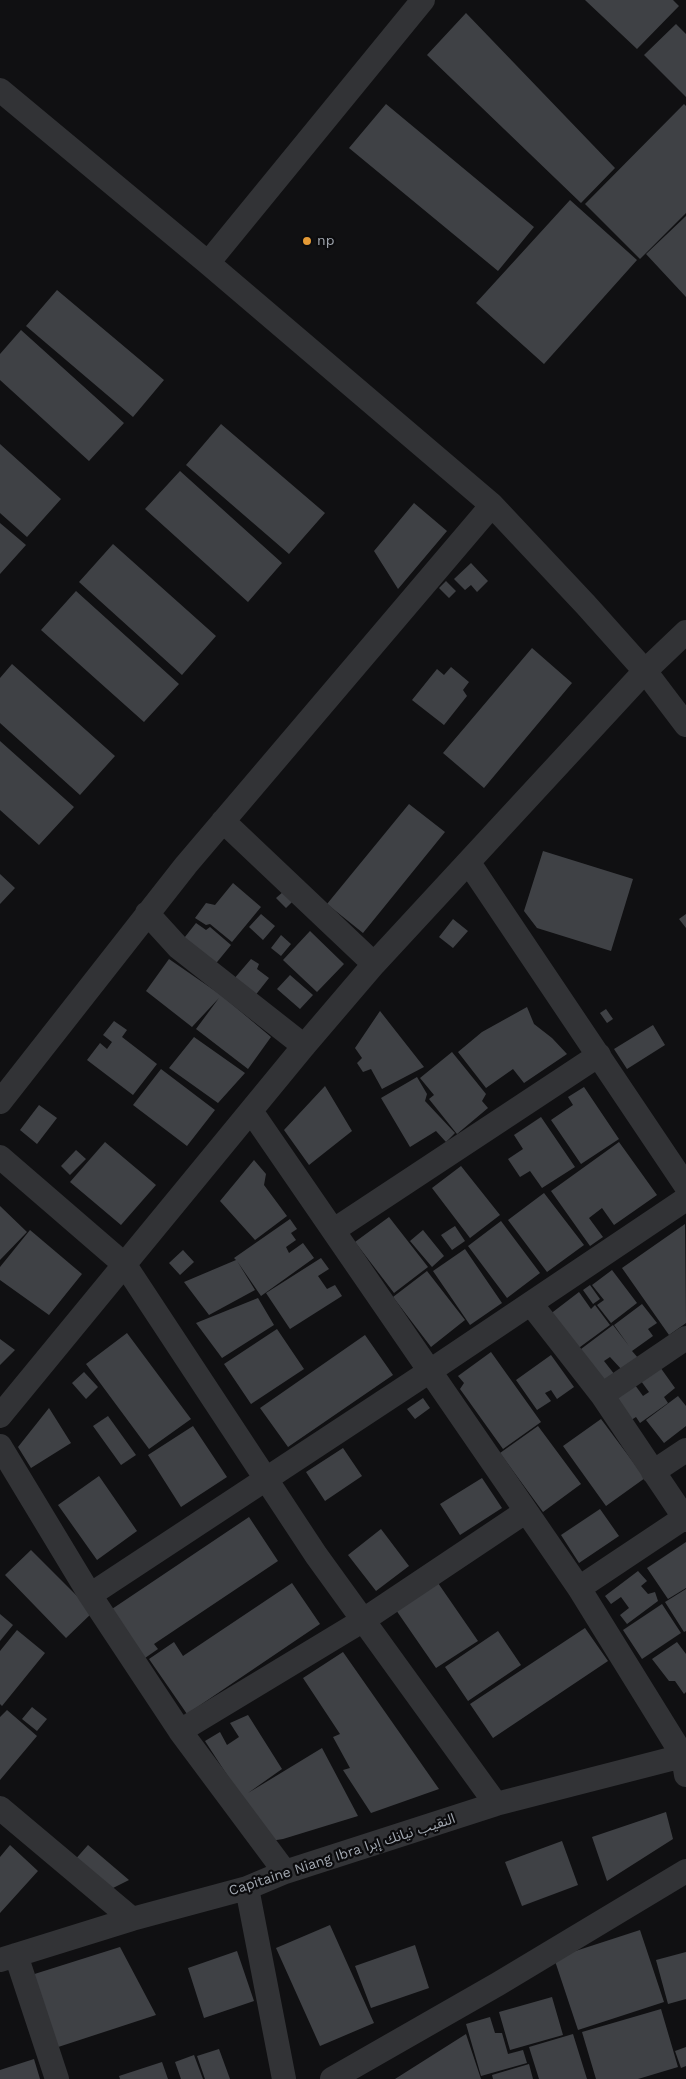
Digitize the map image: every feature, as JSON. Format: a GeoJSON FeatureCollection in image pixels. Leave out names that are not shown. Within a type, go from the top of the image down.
{"type":"FeatureCollection","features":[{"type":"Feature","properties":{"kind":"street"},"geometry":{"type":"LineString","coordinates":[[208,263],[423,0]]}},
{"type":"Feature","properties":{"kind":"street"},"geometry":{"type":"LineString","coordinates":[[0,90],[208,263],[492,505],[645,671],[686,725]]}},
{"type":"Feature","properties":{"kind":"street"},"geometry":{"type":"LineString","coordinates":[[0,1102],[147,912],[492,505]]}},
{"type":"Feature","properties":{"kind":"street"},"geometry":{"type":"LineString","coordinates":[[0,1416],[304,1046],[374,964],[645,671],[686,632]]}},
{"type":"Feature","properties":{"kind":"street"},"geometry":{"type":"LineString","coordinates":[[223,821],[374,964]]}},
{"type":"Feature","properties":{"kind":"street"},"geometry":{"type":"LineString","coordinates":[[469,863],[686,1186]]}},
{"type":"Feature","properties":{"kind":"street"},"geometry":{"type":"LineString","coordinates":[[147,912],[178,947],[304,1046]]}},
{"type":"Feature","properties":{"kind":"street"},"geometry":{"type":"LineString","coordinates":[[334,1230],[599,1055]]}},
{"type":"Feature","properties":{"kind":"street"},"geometry":{"type":"LineString","coordinates":[[251,1111],[579,1588],[685,1762]]}},
{"type":"Feature","properties":{"kind":"street"},"geometry":{"type":"LineString","coordinates":[[0,1157],[125,1265],[264,1479],[362,1621],[496,1804]]}},
{"type":"Feature","properties":{"kind":"street"},"geometry":{"type":"LineString","coordinates":[[90,1594],[430,1372],[686,1199]]}},
{"type":"Feature","properties":{"kind":"street"},"geometry":{"type":"LineString","coordinates":[[531,1304],[602,1395],[685,1519],[579,1588]]}},
{"type":"Feature","properties":{"kind":"street"},"geometry":{"type":"LineString","coordinates":[[602,1395],[686,1338]]}},
{"type":"Feature","properties":{"kind":"street"},"geometry":{"type":"LineString","coordinates":[[0,1446],[90,1594],[180,1731],[285,1872]]}},
{"type":"Feature","properties":{"kind":"street"},"geometry":{"type":"LineString","coordinates":[[653,1472],[686,1450]]}},
{"type":"Feature","properties":{"kind":"street"},"geometry":{"type":"LineString","coordinates":[[180,1731],[362,1621],[525,1512]]}},
{"type":"Feature","properties":{"kind":"street","name":"Capitaine Niang Ibra النقيب نيانك إبرا"},"geometry":{"type":"LineString","coordinates":[[8,1957],[132,1919],[247,1888],[285,1872],[496,1804],[685,1762]]}},
{"type":"Feature","properties":{"kind":"street"},"geometry":{"type":"LineString","coordinates":[[0,1808],[132,1919]]}},
{"type":"Feature","properties":{"kind":"street"},"geometry":{"type":"LineString","coordinates":[[332,2079],[498,1984],[686,1871]]}},
{"type":"Feature","properties":{"kind":"street"},"geometry":{"type":"LineString","coordinates":[[247,1888],[284,2079]]}},
{"type":"Feature","properties":{"kind":"street"},"geometry":{"type":"LineString","coordinates":[[8,1957],[57,2079]]}},
{"type":"Feature","properties":{"kind":"building"},"geometry":{"type":"Polygon","coordinates":[[[585,0],[673,0],[679,6],[637,49],[585,0]]]}},
{"type":"Feature","properties":{"kind":"building"},"geometry":{"type":"Polygon","coordinates":[[[466,13],[615,168],[581,203],[427,55],[466,13]]]}},
{"type":"Feature","properties":{"kind":"building"},"geometry":{"type":"Polygon","coordinates":[[[676,24],[686,34],[686,97],[644,55],[676,24]]]}},
{"type":"Feature","properties":{"kind":"building"},"geometry":{"type":"Polygon","coordinates":[[[386,104],[534,227],[498,271],[349,148],[386,104]]]}},
{"type":"Feature","properties":{"kind":"building"},"geometry":{"type":"Polygon","coordinates":[[[684,104],[686,106],[686,213],[640,259],[585,204],[684,104]]]}},
{"type":"Feature","properties":{"kind":"building"},"geometry":{"type":"Polygon","coordinates":[[[570,200],[637,260],[544,364],[476,303],[570,200]]]}},
{"type":"Feature","properties":{"kind":"building"},"geometry":{"type":"Polygon","coordinates":[[[686,216],[686,297],[646,254],[686,216]]]}},
{"type":"Feature","properties":{"kind":"building"},"geometry":{"type":"Polygon","coordinates":[[[57,290],[164,380],[133,417],[26,326],[57,290]]]}},
{"type":"Feature","properties":{"kind":"building"},"geometry":{"type":"Polygon","coordinates":[[[21,330],[124,423],[89,461],[0,380],[0,354],[21,330]]]}},
{"type":"Feature","properties":{"kind":"building"},"geometry":{"type":"Polygon","coordinates":[[[221,424],[325,513],[289,554],[186,465],[221,424]]]}},
{"type":"Feature","properties":{"kind":"building"},"geometry":{"type":"Polygon","coordinates":[[[0,444],[61,499],[27,537],[0,513],[0,444]]]}},
{"type":"Feature","properties":{"kind":"building"},"geometry":{"type":"Polygon","coordinates":[[[180,471],[282,563],[248,602],[145,509],[180,471]]]}},
{"type":"Feature","properties":{"kind":"building"},"geometry":{"type":"Polygon","coordinates":[[[414,503],[447,531],[398,589],[374,551],[414,503]]]}},
{"type":"Feature","properties":{"kind":"building"},"geometry":{"type":"Polygon","coordinates":[[[0,523],[26,545],[0,574],[0,523]]]}},
{"type":"Feature","properties":{"kind":"building"},"geometry":{"type":"Polygon","coordinates":[[[113,544],[216,636],[182,675],[79,582],[113,544]]]}},
{"type":"Feature","properties":{"kind":"building"},"geometry":{"type":"Polygon","coordinates":[[[471,563],[488,581],[477,592],[471,585],[465,590],[454,579],[471,563]]]}},
{"type":"Feature","properties":{"kind":"building"},"geometry":{"type":"Polygon","coordinates":[[[446,581],[456,591],[449,598],[439,588],[446,581]]]}},
{"type":"Feature","properties":{"kind":"building"},"geometry":{"type":"Polygon","coordinates":[[[76,591],[179,684],[144,722],[41,630],[76,591]]]}},
{"type":"Feature","properties":{"kind":"building"},"geometry":{"type":"Polygon","coordinates":[[[532,648],[572,683],[484,788],[443,753],[532,648]]]}},
{"type":"Feature","properties":{"kind":"building"},"geometry":{"type":"Polygon","coordinates":[[[12,664],[115,756],[80,795],[0,723],[0,678],[12,664]]]}},
{"type":"Feature","properties":{"kind":"building"},"geometry":{"type":"Polygon","coordinates":[[[451,667],[469,682],[463,690],[467,696],[444,725],[412,700],[437,669],[444,675],[451,667]]]}},
{"type":"Feature","properties":{"kind":"building"},"geometry":{"type":"Polygon","coordinates":[[[0,741],[74,807],[39,845],[0,810],[0,741]]]}},
{"type":"Feature","properties":{"kind":"building"},"geometry":{"type":"Polygon","coordinates":[[[409,804],[445,832],[363,933],[327,904],[409,804]]]}},
{"type":"Feature","properties":{"kind":"building"},"geometry":{"type":"Polygon","coordinates":[[[543,851],[633,879],[611,951],[537,928],[524,911],[543,851]]]}},
{"type":"Feature","properties":{"kind":"building"},"geometry":{"type":"Polygon","coordinates":[[[0,874],[15,888],[0,904],[0,874]]]}},
{"type":"Feature","properties":{"kind":"building"},"geometry":{"type":"Polygon","coordinates":[[[233,883],[261,907],[232,942],[210,924],[206,925],[195,918],[206,903],[215,905],[233,883]]]}},
{"type":"Feature","properties":{"kind":"building"},"geometry":{"type":"Polygon","coordinates":[[[284,891],[293,901],[286,908],[276,898],[284,891]]]}},
{"type":"Feature","properties":{"kind":"building"},"geometry":{"type":"Polygon","coordinates":[[[261,914],[275,926],[263,940],[249,927],[261,914]]]}},
{"type":"Feature","properties":{"kind":"building"},"geometry":{"type":"Polygon","coordinates":[[[686,914],[686,928],[679,919],[686,914]]]}},
{"type":"Feature","properties":{"kind":"building"},"geometry":{"type":"Polygon","coordinates":[[[453,919],[468,931],[453,948],[439,937],[453,919]]]}},
{"type":"Feature","properties":{"kind":"building"},"geometry":{"type":"Polygon","coordinates":[[[196,923],[206,930],[210,927],[231,945],[213,967],[181,942],[196,923]]]}},
{"type":"Feature","properties":{"kind":"building"},"geometry":{"type":"Polygon","coordinates":[[[310,931],[344,964],[317,992],[283,960],[310,931]]]}},
{"type":"Feature","properties":{"kind":"building"},"geometry":{"type":"Polygon","coordinates":[[[281,935],[291,944],[281,956],[271,948],[281,935]]]}},
{"type":"Feature","properties":{"kind":"building"},"geometry":{"type":"Polygon","coordinates":[[[169,959],[221,995],[271,1037],[248,1069],[196,1029],[219,998],[192,1027],[146,991],[169,959]]]}},
{"type":"Feature","properties":{"kind":"building"},"geometry":{"type":"Polygon","coordinates":[[[251,959],[259,964],[257,969],[269,978],[254,997],[233,980],[251,959]]]}},
{"type":"Feature","properties":{"kind":"building"},"geometry":{"type":"Polygon","coordinates":[[[290,975],[313,995],[300,1009],[277,989],[290,975]]]}},
{"type":"Feature","properties":{"kind":"building"},"geometry":{"type":"Polygon","coordinates":[[[527,1007],[534,1024],[552,1038],[567,1054],[524,1083],[513,1069],[486,1088],[458,1052],[482,1032],[527,1007]]]}},
{"type":"Feature","properties":{"kind":"building"},"geometry":{"type":"Polygon","coordinates":[[[606,1009],[613,1019],[607,1023],[600,1013],[606,1009]]]}},
{"type":"Feature","properties":{"kind":"building"},"geometry":{"type":"Polygon","coordinates":[[[380,1011],[424,1067],[382,1089],[371,1069],[363,1072],[357,1063],[362,1058],[355,1048],[380,1011]]]}},
{"type":"Feature","properties":{"kind":"building"},"geometry":{"type":"Polygon","coordinates":[[[114,1021],[127,1030],[122,1037],[157,1064],[133,1095],[87,1060],[100,1043],[107,1049],[112,1042],[103,1035],[114,1021]]]}},
{"type":"Feature","properties":{"kind":"building"},"geometry":{"type":"Polygon","coordinates":[[[653,1025],[665,1045],[627,1069],[614,1049],[653,1025]]]}},
{"type":"Feature","properties":{"kind":"building"},"geometry":{"type":"Polygon","coordinates":[[[194,1037],[245,1073],[218,1103],[169,1068],[194,1037]]]}},
{"type":"Feature","properties":{"kind":"building"},"geometry":{"type":"Polygon","coordinates":[[[452,1052],[486,1094],[482,1101],[488,1108],[457,1134],[429,1099],[434,1095],[420,1078],[452,1052]]]}},
{"type":"Feature","properties":{"kind":"building"},"geometry":{"type":"Polygon","coordinates":[[[161,1069],[215,1110],[187,1146],[133,1105],[161,1069]]]}},
{"type":"Feature","properties":{"kind":"building"},"geometry":{"type":"Polygon","coordinates":[[[417,1077],[427,1094],[425,1101],[455,1133],[446,1142],[436,1131],[410,1147],[381,1098],[417,1077]]]}},
{"type":"Feature","properties":{"kind":"building"},"geometry":{"type":"Polygon","coordinates":[[[325,1086],[352,1131],[309,1165],[284,1130],[325,1086]]]}},
{"type":"Feature","properties":{"kind":"building"},"geometry":{"type":"Polygon","coordinates":[[[584,1087],[619,1139],[581,1164],[551,1120],[573,1105],[568,1097],[584,1087]]]}},
{"type":"Feature","properties":{"kind":"building"},"geometry":{"type":"Polygon","coordinates":[[[39,1105],[57,1118],[37,1144],[20,1130],[39,1105]]]}},
{"type":"Feature","properties":{"kind":"building"},"geometry":{"type":"Polygon","coordinates":[[[541,1117],[575,1167],[542,1188],[530,1171],[520,1177],[508,1159],[523,1149],[514,1135],[541,1117]]]}},
{"type":"Feature","properties":{"kind":"building"},"geometry":{"type":"Polygon","coordinates":[[[105,1142],[156,1185],[121,1225],[70,1182],[105,1142]]]}},
{"type":"Feature","properties":{"kind":"building"},"geometry":{"type":"Polygon","coordinates":[[[619,1142],[657,1195],[614,1225],[602,1208],[589,1218],[603,1237],[590,1246],[551,1191],[619,1142]]]}},
{"type":"Feature","properties":{"kind":"building"},"geometry":{"type":"Polygon","coordinates":[[[76,1150],[86,1159],[70,1175],[61,1166],[76,1150]]]}},
{"type":"Feature","properties":{"kind":"building"},"geometry":{"type":"Polygon","coordinates":[[[254,1160],[266,1174],[264,1185],[287,1216],[255,1240],[220,1201],[254,1160]]]}},
{"type":"Feature","properties":{"kind":"building"},"geometry":{"type":"Polygon","coordinates":[[[461,1166],[500,1215],[470,1238],[432,1188],[461,1166]]]}},
{"type":"Feature","properties":{"kind":"building"},"geometry":{"type":"Polygon","coordinates":[[[544,1193],[584,1245],[547,1272],[508,1220],[544,1193]]]}},
{"type":"Feature","properties":{"kind":"building"},"geometry":{"type":"Polygon","coordinates":[[[0,1206],[27,1232],[0,1260],[0,1206]]]}},
{"type":"Feature","properties":{"kind":"building"},"geometry":{"type":"Polygon","coordinates":[[[389,1217],[428,1267],[394,1293],[355,1242],[389,1217]]]}},
{"type":"Feature","properties":{"kind":"building"},"geometry":{"type":"Polygon","coordinates":[[[290,1219],[297,1229],[291,1233],[296,1240],[286,1247],[289,1253],[303,1243],[314,1258],[261,1296],[237,1261],[255,1290],[209,1315],[184,1282],[236,1260],[234,1258],[290,1219]]]}},
{"type":"Feature","properties":{"kind":"building"},"geometry":{"type":"Polygon","coordinates":[[[501,1221],[540,1273],[507,1298],[468,1246],[501,1221]]]}},
{"type":"Feature","properties":{"kind":"building"},"geometry":{"type":"Polygon","coordinates":[[[685,1224],[686,1323],[669,1335],[622,1268],[685,1224]]]}},
{"type":"Feature","properties":{"kind":"building"},"geometry":{"type":"Polygon","coordinates":[[[455,1226],[465,1241],[452,1250],[441,1235],[455,1226]]]}},
{"type":"Feature","properties":{"kind":"building"},"geometry":{"type":"Polygon","coordinates":[[[30,1230],[82,1274],[49,1315],[0,1280],[0,1267],[30,1230]]]}},
{"type":"Feature","properties":{"kind":"building"},"geometry":{"type":"Polygon","coordinates":[[[423,1230],[444,1256],[432,1267],[410,1241],[423,1230]]]}},
{"type":"Feature","properties":{"kind":"building"},"geometry":{"type":"Polygon","coordinates":[[[465,1249],[502,1303],[470,1325],[433,1271],[465,1249]]]}},
{"type":"Feature","properties":{"kind":"building"},"geometry":{"type":"Polygon","coordinates":[[[183,1250],[194,1262],[180,1275],[169,1263],[183,1250]]]}},
{"type":"Feature","properties":{"kind":"building"},"geometry":{"type":"Polygon","coordinates":[[[321,1258],[329,1269],[318,1276],[327,1289],[335,1285],[342,1296],[290,1329],[266,1293],[321,1258]]]}},
{"type":"Feature","properties":{"kind":"building"},"geometry":{"type":"Polygon","coordinates":[[[612,1270],[637,1303],[611,1323],[597,1305],[604,1300],[592,1285],[612,1270]]]}},
{"type":"Feature","properties":{"kind":"building"},"geometry":{"type":"Polygon","coordinates":[[[427,1271],[465,1320],[431,1347],[393,1297],[427,1271]]]}},
{"type":"Feature","properties":{"kind":"building"},"geometry":{"type":"Polygon","coordinates":[[[590,1285],[600,1299],[593,1304],[583,1290],[590,1285]]]}},
{"type":"Feature","properties":{"kind":"building"},"geometry":{"type":"Polygon","coordinates":[[[579,1292],[591,1309],[595,1305],[610,1325],[576,1350],[549,1315],[579,1292]]]}},
{"type":"Feature","properties":{"kind":"building"},"geometry":{"type":"Polygon","coordinates":[[[258,1298],[274,1325],[222,1358],[196,1323],[258,1298]]]}},
{"type":"Feature","properties":{"kind":"building"},"geometry":{"type":"Polygon","coordinates":[[[642,1304],[657,1323],[648,1329],[653,1336],[632,1351],[639,1359],[623,1371],[610,1357],[604,1361],[615,1375],[602,1384],[577,1352],[613,1325],[629,1346],[614,1325],[642,1304]]]}},
{"type":"Feature","properties":{"kind":"building"},"geometry":{"type":"Polygon","coordinates":[[[277,1329],[304,1369],[251,1404],[224,1364],[277,1329]]]}},
{"type":"Feature","properties":{"kind":"building"},"geometry":{"type":"Polygon","coordinates":[[[127,1333],[191,1419],[149,1449],[86,1364],[127,1333]]]}},
{"type":"Feature","properties":{"kind":"building"},"geometry":{"type":"Polygon","coordinates":[[[365,1335],[393,1375],[288,1447],[260,1408],[365,1335]]]}},
{"type":"Feature","properties":{"kind":"building"},"geometry":{"type":"Polygon","coordinates":[[[0,1339],[15,1350],[0,1365],[0,1339]]]}},
{"type":"Feature","properties":{"kind":"building"},"geometry":{"type":"Polygon","coordinates":[[[491,1352],[541,1422],[503,1449],[460,1389],[464,1383],[458,1376],[491,1352]]]}},
{"type":"Feature","properties":{"kind":"building"},"geometry":{"type":"Polygon","coordinates":[[[551,1355],[574,1387],[557,1399],[551,1390],[545,1393],[551,1401],[537,1410],[516,1380],[551,1355]]]}},
{"type":"Feature","properties":{"kind":"building"},"geometry":{"type":"Polygon","coordinates":[[[660,1367],[675,1388],[664,1397],[668,1403],[640,1423],[636,1417],[628,1422],[613,1401],[635,1385],[643,1396],[649,1392],[641,1381],[660,1367]]]}},
{"type":"Feature","properties":{"kind":"building"},"geometry":{"type":"Polygon","coordinates":[[[84,1372],[98,1387],[86,1399],[72,1383],[84,1372]]]}},
{"type":"Feature","properties":{"kind":"building"},"geometry":{"type":"Polygon","coordinates":[[[678,1396],[686,1406],[686,1426],[664,1443],[646,1420],[678,1396]]]}},
{"type":"Feature","properties":{"kind":"building"},"geometry":{"type":"Polygon","coordinates":[[[423,1398],[430,1408],[415,1419],[407,1409],[423,1398]]]}},
{"type":"Feature","properties":{"kind":"building"},"geometry":{"type":"Polygon","coordinates":[[[49,1408],[71,1443],[31,1468],[18,1447],[49,1408]]]}},
{"type":"Feature","properties":{"kind":"building"},"geometry":{"type":"Polygon","coordinates":[[[108,1416],[136,1455],[121,1465],[93,1426],[108,1416]]]}},
{"type":"Feature","properties":{"kind":"building"},"geometry":{"type":"Polygon","coordinates":[[[601,1419],[645,1478],[606,1506],[563,1446],[601,1419]]]}},
{"type":"Feature","properties":{"kind":"building"},"geometry":{"type":"Polygon","coordinates":[[[193,1426],[227,1477],[181,1507],[148,1455],[193,1426]]]}},
{"type":"Feature","properties":{"kind":"building"},"geometry":{"type":"Polygon","coordinates":[[[538,1426],[581,1484],[543,1512],[500,1453],[538,1426]]]}},
{"type":"Feature","properties":{"kind":"building"},"geometry":{"type":"Polygon","coordinates":[[[343,1448],[362,1476],[325,1501],[306,1472],[343,1448]]]}},
{"type":"Feature","properties":{"kind":"building"},"geometry":{"type":"Polygon","coordinates":[[[99,1476],[137,1531],[97,1560],[58,1505],[99,1476]]]}},
{"type":"Feature","properties":{"kind":"building"},"geometry":{"type":"Polygon","coordinates":[[[482,1478],[502,1508],[460,1535],[440,1504],[482,1478]]]}},
{"type":"Feature","properties":{"kind":"building"},"geometry":{"type":"Polygon","coordinates":[[[600,1509],[619,1536],[579,1563],[561,1535],[600,1509]]]}},
{"type":"Feature","properties":{"kind":"building"},"geometry":{"type":"Polygon","coordinates":[[[249,1517],[278,1561],[154,1644],[158,1649],[145,1658],[112,1609],[249,1517]]]}},
{"type":"Feature","properties":{"kind":"building"},"geometry":{"type":"Polygon","coordinates":[[[381,1529],[409,1566],[376,1591],[348,1555],[381,1529]]]}},
{"type":"Feature","properties":{"kind":"building"},"geometry":{"type":"Polygon","coordinates":[[[686,1542],[686,1588],[668,1599],[647,1568],[686,1542]]]}},
{"type":"Feature","properties":{"kind":"building"},"geometry":{"type":"Polygon","coordinates":[[[31,1550],[93,1612],[66,1638],[5,1575],[31,1550]]]}},
{"type":"Feature","properties":{"kind":"building"},"geometry":{"type":"Polygon","coordinates":[[[638,1571],[647,1581],[641,1586],[648,1594],[655,1592],[658,1601],[627,1624],[620,1615],[629,1608],[621,1597],[611,1604],[605,1596],[638,1571]]]}},
{"type":"Feature","properties":{"kind":"building"},"geometry":{"type":"Polygon","coordinates":[[[292,1583],[320,1624],[187,1714],[149,1659],[174,1642],[183,1656],[292,1583]]]}},
{"type":"Feature","properties":{"kind":"building"},"geometry":{"type":"Polygon","coordinates":[[[438,1583],[478,1641],[436,1668],[396,1610],[438,1583]]]}},
{"type":"Feature","properties":{"kind":"building"},"geometry":{"type":"Polygon","coordinates":[[[686,1589],[686,1631],[684,1632],[665,1602],[686,1589]]]}},
{"type":"Feature","properties":{"kind":"building"},"geometry":{"type":"Polygon","coordinates":[[[662,1604],[681,1633],[642,1659],[623,1630],[662,1604]]]}},
{"type":"Feature","properties":{"kind":"building"},"geometry":{"type":"Polygon","coordinates":[[[0,1614],[13,1625],[0,1641],[0,1614]]]}},
{"type":"Feature","properties":{"kind":"building"},"geometry":{"type":"Polygon","coordinates":[[[585,1628],[608,1661],[493,1738],[470,1704],[585,1628]]]}},
{"type":"Feature","properties":{"kind":"building"},"geometry":{"type":"Polygon","coordinates":[[[17,1630],[45,1653],[2,1706],[0,1704],[0,1651],[17,1630]]]}},
{"type":"Feature","properties":{"kind":"building"},"geometry":{"type":"Polygon","coordinates":[[[498,1631],[521,1665],[468,1701],[445,1667],[498,1631]]]}},
{"type":"Feature","properties":{"kind":"building"},"geometry":{"type":"Polygon","coordinates":[[[677,1642],[686,1654],[686,1692],[684,1694],[675,1681],[669,1681],[652,1659],[677,1642]]]}},
{"type":"Feature","properties":{"kind":"building"},"geometry":{"type":"Polygon","coordinates":[[[343,1652],[439,1789],[371,1813],[343,1770],[350,1768],[333,1737],[340,1734],[303,1678],[343,1652]]]}},
{"type":"Feature","properties":{"kind":"building"},"geometry":{"type":"Polygon","coordinates":[[[32,1707],[47,1719],[37,1731],[22,1719],[32,1707]]]}},
{"type":"Feature","properties":{"kind":"building"},"geometry":{"type":"Polygon","coordinates":[[[7,1710],[37,1736],[0,1780],[0,1717],[7,1710]]]}},
{"type":"Feature","properties":{"kind":"building"},"geometry":{"type":"Polygon","coordinates":[[[248,1715],[282,1769],[248,1793],[322,1748],[358,1816],[283,1839],[270,1841],[205,1741],[220,1732],[227,1745],[239,1737],[230,1723],[248,1715]]]}},
{"type":"Feature","properties":{"kind":"building"},"geometry":{"type":"Polygon","coordinates":[[[666,1812],[673,1839],[607,1881],[592,1837],[666,1812]]]}},
{"type":"Feature","properties":{"kind":"building"},"geometry":{"type":"Polygon","coordinates":[[[562,1841],[578,1885],[522,1906],[505,1862],[562,1841]]]}},
{"type":"Feature","properties":{"kind":"building"},"geometry":{"type":"Polygon","coordinates":[[[10,1845],[38,1871],[0,1913],[0,1857],[10,1845]]]}},
{"type":"Feature","properties":{"kind":"building"},"geometry":{"type":"Polygon","coordinates":[[[88,1845],[129,1880],[107,1891],[73,1862],[88,1845]]]}},
{"type":"Feature","properties":{"kind":"building"},"geometry":{"type":"Polygon","coordinates":[[[330,1925],[374,2023],[320,2046],[276,1948],[330,1925]]]}},
{"type":"Feature","properties":{"kind":"building"},"geometry":{"type":"Polygon","coordinates":[[[640,1930],[664,2002],[578,2030],[554,1958],[640,1930]]]}},
{"type":"Feature","properties":{"kind":"building"},"geometry":{"type":"Polygon","coordinates":[[[415,1945],[429,1988],[371,2008],[355,1966],[415,1945]]]}},
{"type":"Feature","properties":{"kind":"building"},"geometry":{"type":"Polygon","coordinates":[[[120,1947],[156,2015],[49,2050],[25,1977],[120,1947]]]}},
{"type":"Feature","properties":{"kind":"building"},"geometry":{"type":"Polygon","coordinates":[[[237,1951],[254,2001],[204,2018],[188,1968],[237,1951]]]}},
{"type":"Feature","properties":{"kind":"building"},"geometry":{"type":"Polygon","coordinates":[[[686,1952],[686,1999],[668,2004],[656,1960],[686,1952]]]}},
{"type":"Feature","properties":{"kind":"building"},"geometry":{"type":"Polygon","coordinates":[[[552,1997],[563,2035],[510,2050],[499,2012],[552,1997]]]}},
{"type":"Feature","properties":{"kind":"building"},"geometry":{"type":"Polygon","coordinates":[[[661,2009],[678,2067],[638,2079],[596,2079],[582,2032],[661,2009]]]}},
{"type":"Feature","properties":{"kind":"building"},"geometry":{"type":"Polygon","coordinates":[[[490,2017],[495,2033],[502,2033],[508,2054],[523,2050],[527,2063],[481,2076],[466,2024],[490,2017]]]}},
{"type":"Feature","properties":{"kind":"building"},"geometry":{"type":"Polygon","coordinates":[[[466,2034],[481,2079],[395,2079],[466,2034]]]}},
{"type":"Feature","properties":{"kind":"building"},"geometry":{"type":"Polygon","coordinates":[[[573,2034],[587,2079],[539,2079],[529,2047],[573,2034]]]}},
{"type":"Feature","properties":{"kind":"building"},"geometry":{"type":"Polygon","coordinates":[[[686,2047],[686,2066],[681,2068],[675,2051],[686,2047]]]}},
{"type":"Feature","properties":{"kind":"building"},"geometry":{"type":"Polygon","coordinates":[[[219,2049],[230,2079],[205,2079],[197,2056],[219,2049]]]}},
{"type":"Feature","properties":{"kind":"building"},"geometry":{"type":"Polygon","coordinates":[[[194,2055],[203,2079],[181,2079],[175,2062],[194,2055]]]}},
{"type":"Feature","properties":{"kind":"building"},"geometry":{"type":"Polygon","coordinates":[[[34,2059],[40,2079],[0,2079],[0,2070],[34,2059]]]}},
{"type":"Feature","properties":{"kind":"building"},"geometry":{"type":"Polygon","coordinates":[[[162,2062],[168,2079],[120,2079],[119,2076],[162,2062]]]}},
{"type":"Feature","properties":{"kind":"building"},"geometry":{"type":"Polygon","coordinates":[[[529,2064],[533,2079],[493,2079],[492,2075],[529,2064]]]}},
{"type":"Feature","properties":{"kind":"place","name":"np"},"geometry":{"type":"Point","coordinates":[307,241]}}]}
